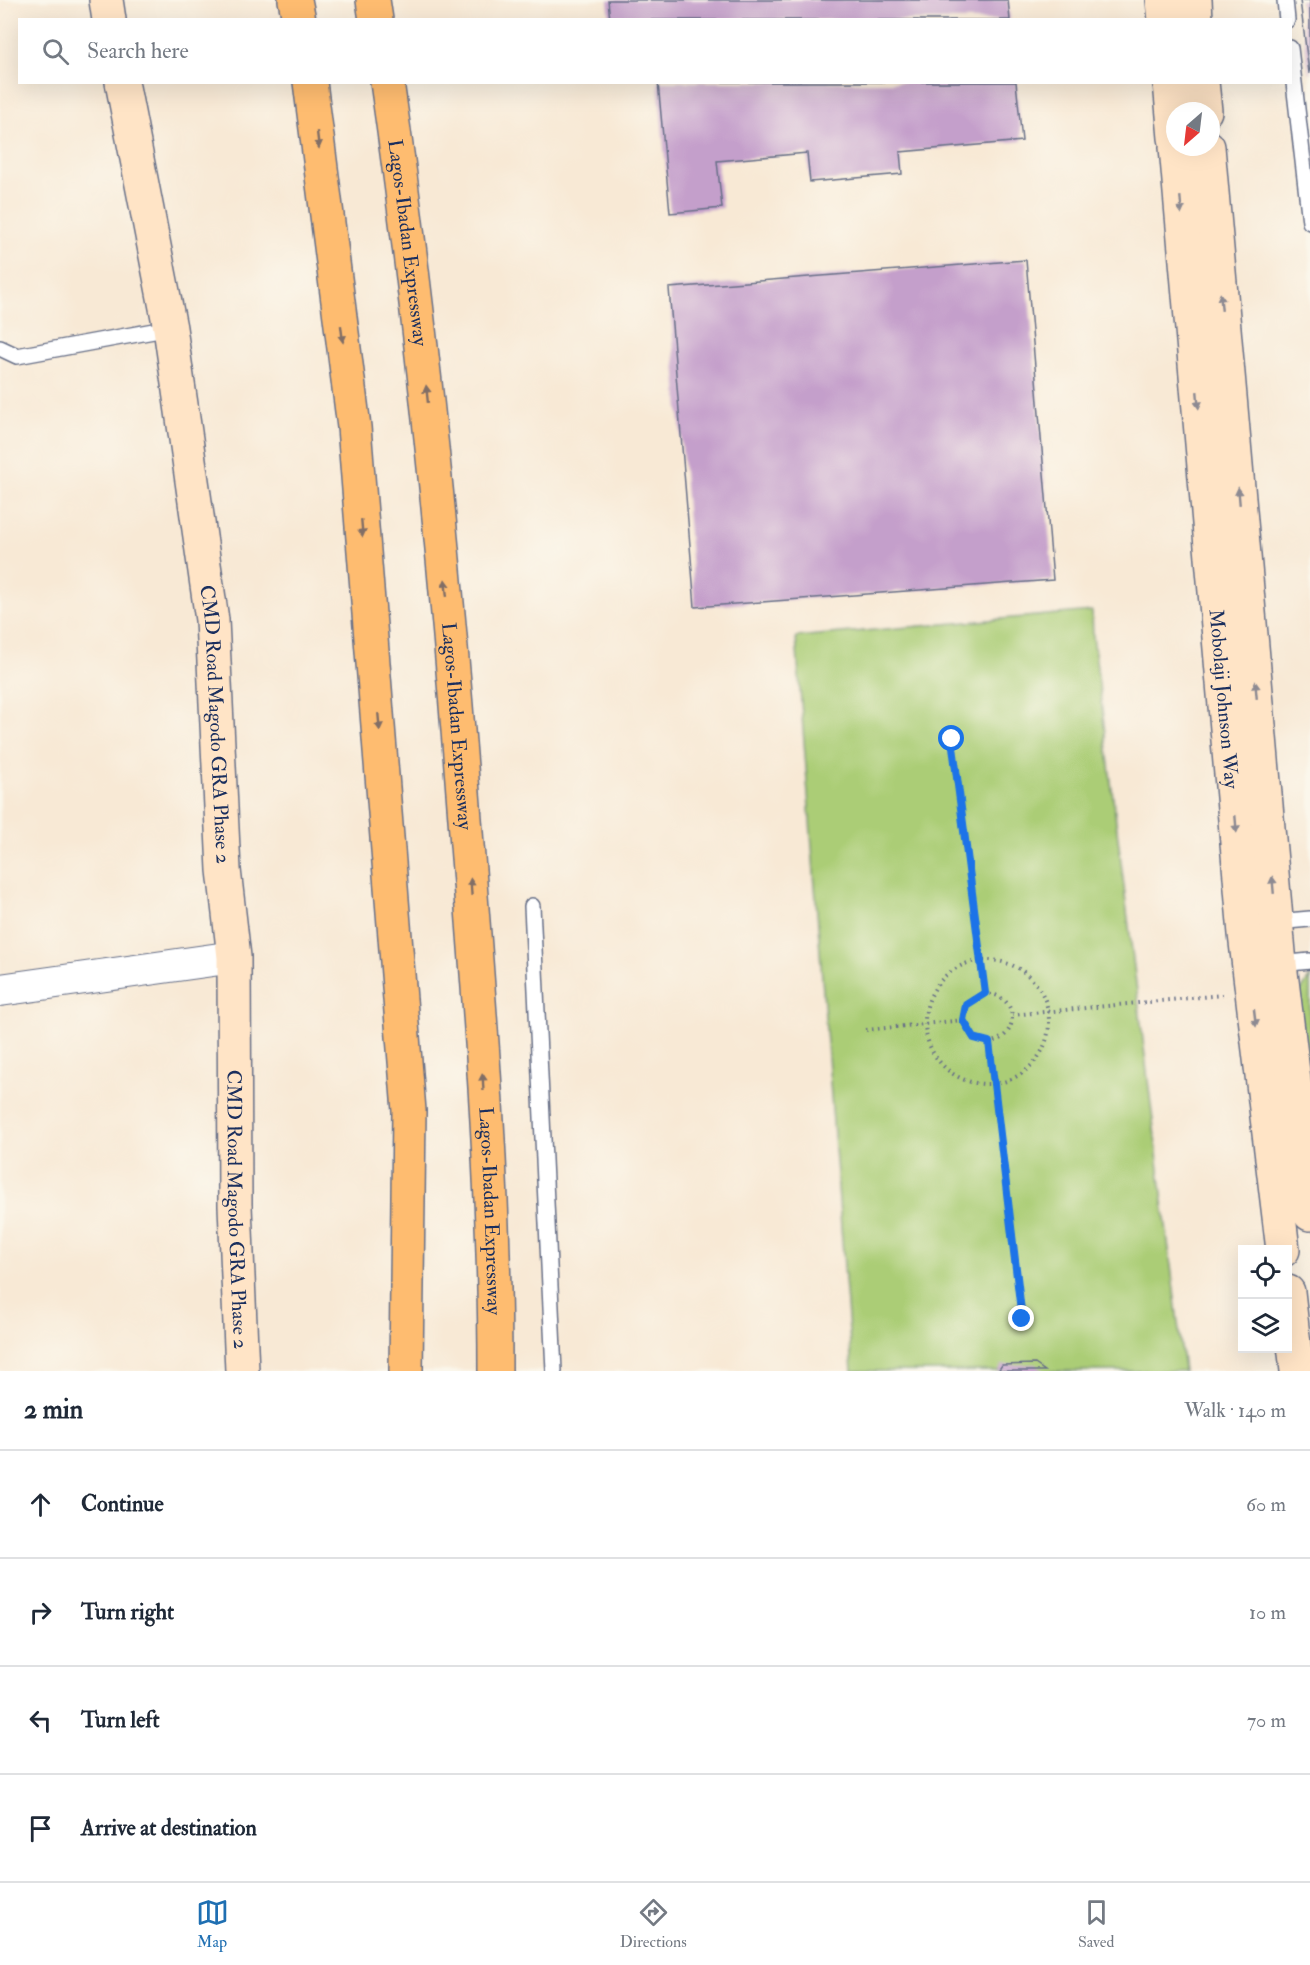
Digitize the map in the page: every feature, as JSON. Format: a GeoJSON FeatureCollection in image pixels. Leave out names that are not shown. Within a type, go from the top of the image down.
{"type":"FeatureCollection","features":[{"type":"Feature","properties":{"kind":"highway"},"geometry":{"type":"LineString","coordinates":[[295,0],[299,18]]}},
{"type":"Feature","properties":{"kind":"highway"},"geometry":{"type":"LineString","coordinates":[[373,0],[376,18]]}},
{"type":"Feature","properties":{"kind":"highway"},"geometry":{"type":"LineString","coordinates":[[310,84],[354,427],[409,1111],[406,1371]]}},
{"type":"Feature","properties":{"kind":"highway","name":"Lagos-Ibadan Expressway"},"geometry":{"type":"LineString","coordinates":[[387,84],[425,367],[453,658],[480,1014],[495,1371]]}},
{"type":"Feature","properties":{"kind":"street"},"geometry":{"type":"LineString","coordinates":[[106,0],[110,18]]}},
{"type":"Feature","properties":{"kind":"street"},"geometry":{"type":"LineString","coordinates":[[1163,0],[1165,18]]}},
{"type":"Feature","properties":{"kind":"street"},"geometry":{"type":"LineString","coordinates":[[1195,0],[1196,18]]}},
{"type":"Feature","properties":{"kind":"street","name":"CMD Road Magodo GRA Phase 2"},"geometry":{"type":"LineString","coordinates":[[122,84],[170,328],[212,620],[224,870],[234,957],[235,1206],[242,1371]]}},
{"type":"Feature","properties":{"kind":"street"},"geometry":{"type":"LineString","coordinates":[[1170,84],[1172,102]]}},
{"type":"Feature","properties":{"kind":"street"},"geometry":{"type":"LineString","coordinates":[[1202,84],[1203,102]]}},
{"type":"Feature","properties":{"kind":"street","name":"Mobolaji Johnson Way"},"geometry":{"type":"LineString","coordinates":[[1177,156],[1252,992],[1281,1245]]}},
{"type":"Feature","properties":{"kind":"street","name":"Mobolaji Johnson Way"},"geometry":{"type":"LineString","coordinates":[[1209,156],[1276,922],[1295,962],[1310,1214]]}},
{"type":"Feature","properties":{"kind":"street"},"geometry":{"type":"LineString","coordinates":[[0,990],[234,957]]}},
{"type":"Feature","properties":{"kind":"street"},"geometry":{"type":"LineString","coordinates":[[1288,1299],[1297,1371]]}},
{"type":"Feature","properties":{"kind":"lane"},"geometry":{"type":"LineString","coordinates":[[1285,0],[1287,18]]}},
{"type":"Feature","properties":{"kind":"lane"},"geometry":{"type":"LineString","coordinates":[[1292,65],[1310,222]]}},
{"type":"Feature","properties":{"kind":"lane"},"geometry":{"type":"LineString","coordinates":[[0,348],[17,356],[170,328]]}},
{"type":"Feature","properties":{"kind":"lane"},"geometry":{"type":"LineString","coordinates":[[532,906],[554,1371]]}},
{"type":"Feature","properties":{"kind":"lane"},"geometry":{"type":"LineString","coordinates":[[1276,922],[1310,919]]}},
{"type":"Feature","properties":{"kind":"path"},"geometry":{"type":"LineString","coordinates":[[952,739],[985,993]]}},
{"type":"Feature","properties":{"kind":"path"},"geometry":{"type":"LineString","coordinates":[[982,960],[1000,961],[1017,968],[1032,979],[1042,994],[1048,1012],[1045,1044],[1037,1058],[1026,1070],[996,1084],[978,1084],[962,1079],[947,1070],[935,1057],[927,1041],[924,1024],[926,1005],[934,988],[946,974],[963,964],[982,960]]}},
{"type":"Feature","properties":{"kind":"path"},"geometry":{"type":"LineString","coordinates":[[1012,1015],[1252,992]]}},
{"type":"Feature","properties":{"kind":"path"},"geometry":{"type":"LineString","coordinates":[[985,993],[999,996],[1009,1006],[1012,1015],[1009,1029],[1004,1036],[989,1042],[974,1038],[963,1020],[966,1005],[985,993]]}},
{"type":"Feature","properties":{"kind":"path"},"geometry":{"type":"LineString","coordinates":[[866,1030],[963,1020]]}},
{"type":"Feature","properties":{"kind":"path"},"geometry":{"type":"LineString","coordinates":[[989,1042],[996,1084],[1022,1319]]}},
{"type":"Feature","properties":{"kind":"green space"},"geometry":{"type":"Polygon","coordinates":[[[1092,611],[1093,636],[1184,1371],[852,1371],[796,637],[1092,611]]]}},
{"type":"Feature","properties":{"kind":"green space"},"geometry":{"type":"Polygon","coordinates":[[[1310,977],[1310,1098],[1298,995],[1310,977]]]}},
{"type":"Feature","properties":{"kind":"building"},"geometry":{"type":"Polygon","coordinates":[[[608,0],[1008,0],[1010,18],[610,18],[608,0]]]}},
{"type":"Feature","properties":{"kind":"building"},"geometry":{"type":"Polygon","coordinates":[[[1300,0],[1310,0],[1310,73],[1309,73],[1300,0]]]}},
{"type":"Feature","properties":{"kind":"building"},"geometry":{"type":"Polygon","coordinates":[[[658,84],[1016,84],[1022,141],[900,152],[902,174],[810,182],[807,153],[717,161],[722,208],[670,213],[658,84]]]}},
{"type":"Feature","properties":{"kind":"building"},"geometry":{"type":"Polygon","coordinates":[[[1026,260],[1053,580],[695,607],[669,288],[1026,260]]]}},
{"type":"Feature","properties":{"kind":"building"},"geometry":{"type":"Polygon","coordinates":[[[1035,1364],[1045,1371],[998,1371],[1002,1365],[1035,1364]]]}},
{"type":"Feature","properties":{"kind":"route"},"geometry":{"type":"LineString","coordinates":[[952,739],[985,993],[972,999],[966,1005],[963,1020],[965,1027],[974,1038],[989,1042],[996,1084],[1022,1319]]}}]}
